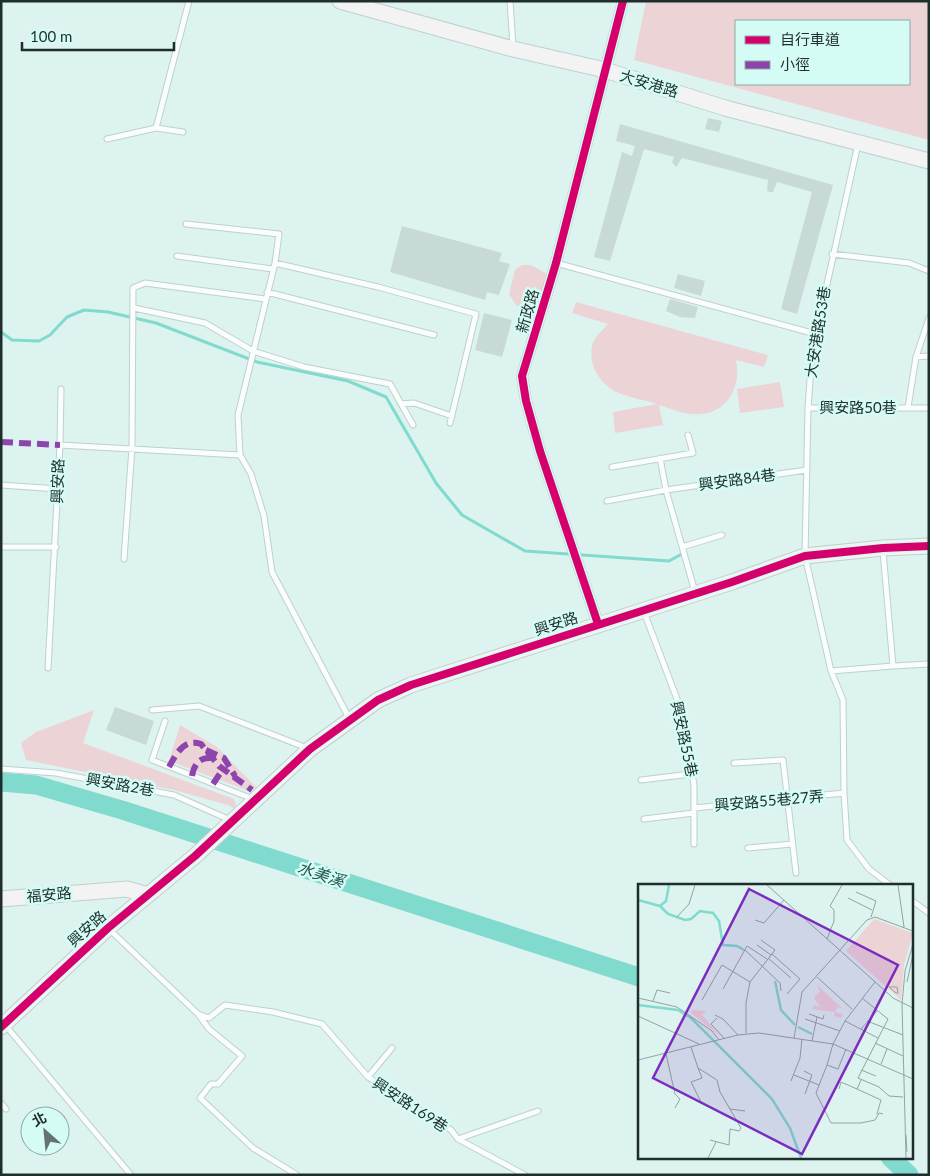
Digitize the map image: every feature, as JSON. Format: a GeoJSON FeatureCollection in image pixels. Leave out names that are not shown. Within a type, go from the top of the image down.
{"type":"FeatureCollection","features":[{"type":"Feature","properties":{"kind":"street","name":"大安港路"},"geometry":{"type":"LineString","coordinates":[[340,1],[513,49],[605,70],[725,108],[858,141],[929,161]]}},
{"type":"Feature","properties":{"kind":"street","name":"新政路"},"geometry":{"type":"LineString","coordinates":[[598,624],[540,451],[526,402],[522,376],[556,263],[623,1]]}},
{"type":"Feature","properties":{"kind":"street","name":"興安路"},"geometry":{"type":"LineString","coordinates":[[3,1026],[108,928],[195,856],[310,749],[349,719],[378,700],[411,685],[805,556],[882,548],[929,546]]}},
{"type":"Feature","properties":{"kind":"street","name":"福安路"},"geometry":{"type":"LineString","coordinates":[[1,899],[127,889],[148,895]]}},
{"type":"Feature","properties":{"kind":"street","name":"福安路"},"geometry":{"type":"LineString","coordinates":[[97,892],[114,896],[132,908]]}},
{"type":"Feature","properties":{"kind":"lane"},"geometry":{"type":"LineString","coordinates":[[156,128],[189,1]]}},
{"type":"Feature","properties":{"kind":"lane"},"geometry":{"type":"LineString","coordinates":[[510,1],[513,49]]}},
{"type":"Feature","properties":{"kind":"lane"},"geometry":{"type":"LineString","coordinates":[[108,139],[156,128],[182,132]]}},
{"type":"Feature","properties":{"kind":"lane","name":"大安港路53巷"},"geometry":{"type":"LineString","coordinates":[[858,141],[812,352],[808,408],[805,556],[831,671],[843,700],[844,793],[847,840],[869,869],[889,884]]}},
{"type":"Feature","properties":{"kind":"lane"},"geometry":{"type":"LineString","coordinates":[[186,224],[279,234],[274,266],[238,415],[240,455],[252,474],[264,516],[272,572],[349,719]]}},
{"type":"Feature","properties":{"kind":"lane"},"geometry":{"type":"LineString","coordinates":[[832,254],[909,263],[929,271]]}},
{"type":"Feature","properties":{"kind":"lane"},"geometry":{"type":"LineString","coordinates":[[178,256],[274,266],[378,287],[476,314],[450,423]]}},
{"type":"Feature","properties":{"kind":"lane"},"geometry":{"type":"LineString","coordinates":[[556,263],[812,333]]}},
{"type":"Feature","properties":{"kind":"lane"},"geometry":{"type":"LineString","coordinates":[[124,559],[132,448],[133,288],[146,283],[265,300]]}},
{"type":"Feature","properties":{"kind":"lane"},"geometry":{"type":"LineString","coordinates":[[267,292],[434,335]]}},
{"type":"Feature","properties":{"kind":"lane"},"geometry":{"type":"LineString","coordinates":[[134,308],[205,323],[253,351],[304,367],[390,384],[414,425]]}},
{"type":"Feature","properties":{"kind":"lane","name":"興安路50巷"},"geometry":{"type":"LineString","coordinates":[[908,407],[916,357],[929,318]]}},
{"type":"Feature","properties":{"kind":"lane"},"geometry":{"type":"LineString","coordinates":[[916,357],[929,356]]}},
{"type":"Feature","properties":{"kind":"lane"},"geometry":{"type":"LineString","coordinates":[[60,445],[61,389]]}},
{"type":"Feature","properties":{"kind":"lane"},"geometry":{"type":"LineString","coordinates":[[401,404],[414,403],[452,416]]}},
{"type":"Feature","properties":{"kind":"lane","name":"興安路50巷"},"geometry":{"type":"LineString","coordinates":[[808,408],[929,408]]}},
{"type":"Feature","properties":{"kind":"lane"},"geometry":{"type":"LineString","coordinates":[[612,467],[693,453],[688,435]]}},
{"type":"Feature","properties":{"kind":"lane","name":"興安路"},"geometry":{"type":"LineString","coordinates":[[48,668],[60,445],[240,455]]}},
{"type":"Feature","properties":{"kind":"lane"},"geometry":{"type":"LineString","coordinates":[[660,458],[666,490],[695,593]]}},
{"type":"Feature","properties":{"kind":"lane","name":"興安路84巷"},"geometry":{"type":"LineString","coordinates":[[607,501],[666,490],[807,470]]}},
{"type":"Feature","properties":{"kind":"lane"},"geometry":{"type":"LineString","coordinates":[[1,485],[58,489]]}},
{"type":"Feature","properties":{"kind":"lane"},"geometry":{"type":"LineString","coordinates":[[682,547],[722,535]]}},
{"type":"Feature","properties":{"kind":"lane"},"geometry":{"type":"LineString","coordinates":[[1,546],[56,547]]}},
{"type":"Feature","properties":{"kind":"lane"},"geometry":{"type":"LineString","coordinates":[[882,548],[893,666]]}},
{"type":"Feature","properties":{"kind":"lane","name":"興安路55巷"},"geometry":{"type":"LineString","coordinates":[[643,609],[680,707],[691,774],[694,844]]}},
{"type":"Feature","properties":{"kind":"lane"},"geometry":{"type":"LineString","coordinates":[[831,671],[929,664]]}},
{"type":"Feature","properties":{"kind":"lane"},"geometry":{"type":"LineString","coordinates":[[152,710],[199,706],[310,749]]}},
{"type":"Feature","properties":{"kind":"lane"},"geometry":{"type":"LineString","coordinates":[[164,721],[152,760],[255,800]]}},
{"type":"Feature","properties":{"kind":"lane"},"geometry":{"type":"LineString","coordinates":[[734,763],[783,760],[786,800],[796,873]]}},
{"type":"Feature","properties":{"kind":"lane","name":"興安路2巷"},"geometry":{"type":"LineString","coordinates":[[1,768],[56,773],[174,795],[233,821]]}},
{"type":"Feature","properties":{"kind":"lane"},"geometry":{"type":"LineString","coordinates":[[641,780],[691,774]]}},
{"type":"Feature","properties":{"kind":"lane","name":"興安路55巷27弄"},"geometry":{"type":"LineString","coordinates":[[644,819],[694,810],[844,793]]}},
{"type":"Feature","properties":{"kind":"lane"},"geometry":{"type":"LineString","coordinates":[[748,848],[792,844]]}},
{"type":"Feature","properties":{"kind":"lane"},"geometry":{"type":"LineString","coordinates":[[912,901],[929,913]]}},
{"type":"Feature","properties":{"kind":"lane"},"geometry":{"type":"LineString","coordinates":[[108,928],[198,1014],[209,1029],[242,1056],[218,1084],[211,1084],[200,1098],[253,1148],[297,1175]]}},
{"type":"Feature","properties":{"kind":"lane","name":"興安路169巷"},"geometry":{"type":"LineString","coordinates":[[198,1014],[209,1018],[225,1005],[273,1012],[322,1024],[368,1077],[451,1130],[458,1139],[525,1175]]}},
{"type":"Feature","properties":{"kind":"lane"},"geometry":{"type":"LineString","coordinates":[[3,1026],[131,1175]]}},
{"type":"Feature","properties":{"kind":"lane"},"geometry":{"type":"LineString","coordinates":[[368,1077],[392,1048]]}},
{"type":"Feature","properties":{"kind":"lane"},"geometry":{"type":"LineString","coordinates":[[1,1103],[6,1109]]}},
{"type":"Feature","properties":{"kind":"lane"},"geometry":{"type":"LineString","coordinates":[[458,1139],[538,1111]]}},
{"type":"Feature","properties":{"kind":"shaded area"},"geometry":{"type":"Polygon","coordinates":[[[646,1],[929,1],[929,140],[634,60],[646,1]]]}},
{"type":"Feature","properties":{"kind":"shaded area"},"geometry":{"type":"Polygon","coordinates":[[[522,265],[531,265],[547,274],[535,315],[516,305],[509,294],[515,270],[522,265]]]}},
{"type":"Feature","properties":{"kind":"shaded area"},"geometry":{"type":"Polygon","coordinates":[[[576,302],[768,355],[764,367],[736,360],[737,370],[734,390],[723,406],[714,411],[705,414],[689,414],[659,405],[663,425],[615,433],[613,412],[657,404],[619,393],[601,380],[594,368],[591,353],[596,337],[608,324],[572,313],[576,302]]]}},
{"type":"Feature","properties":{"kind":"shaded area"},"geometry":{"type":"Polygon","coordinates":[[[780,382],[784,407],[740,413],[737,389],[780,382]]]}},
{"type":"Feature","properties":{"kind":"shaded area"},"geometry":{"type":"Polygon","coordinates":[[[94,710],[83,743],[234,799],[235,809],[228,805],[174,790],[26,760],[21,743],[36,732],[94,710]]]}},
{"type":"Feature","properties":{"kind":"shaded area"},"geometry":{"type":"Polygon","coordinates":[[[180,725],[217,747],[256,787],[249,791],[169,761],[180,725]]]}},
{"type":"Feature","properties":{"kind":"building"},"geometry":{"type":"Polygon","coordinates":[[[708,118],[722,121],[719,132],[705,129],[708,118]]]}},
{"type":"Feature","properties":{"kind":"building"},"geometry":{"type":"Polygon","coordinates":[[[620,124],[833,185],[797,314],[781,309],[812,192],[777,182],[773,192],[770,192],[767,191],[768,180],[682,158],[676,167],[672,162],[674,157],[644,149],[610,261],[594,257],[622,152],[632,156],[635,146],[616,141],[620,124]]]}},
{"type":"Feature","properties":{"kind":"building"},"geometry":{"type":"Polygon","coordinates":[[[402,226],[502,253],[499,261],[510,264],[499,295],[487,292],[485,300],[390,272],[402,226]]]}},
{"type":"Feature","properties":{"kind":"building"},"geometry":{"type":"Polygon","coordinates":[[[678,274],[705,281],[701,296],[674,288],[678,274]]]}},
{"type":"Feature","properties":{"kind":"building"},"geometry":{"type":"Polygon","coordinates":[[[670,299],[698,307],[695,318],[680,317],[666,311],[670,299]]]}},
{"type":"Feature","properties":{"kind":"building"},"geometry":{"type":"Polygon","coordinates":[[[484,313],[512,320],[502,357],[475,350],[484,313]]]}},
{"type":"Feature","properties":{"kind":"building"},"geometry":{"type":"Polygon","coordinates":[[[115,707],[154,721],[146,745],[106,730],[115,707]]]}},
{"type":"Feature","properties":{"kind":"waterway"},"geometry":{"type":"LineString","coordinates":[[1,332],[12,340],[39,341],[50,335],[67,317],[84,310],[108,312],[156,323],[257,362],[348,381],[386,397],[436,483],[462,515],[525,551],[669,561],[682,554]]}},
{"type":"Feature","properties":{"kind":"waterway","name":"水美溪"},"geometry":{"type":"LineString","coordinates":[[1,782],[36,785],[122,810],[638,977]]}},
{"type":"Feature","properties":{"kind":"waterway","name":"水美溪"},"geometry":{"type":"LineString","coordinates":[[891,1158],[909,1175]]}},
{"type":"Feature","properties":{"kind":"marked path"},"geometry":{"type":"LineString","coordinates":[[1,442],[60,445]]}},
{"type":"Feature","properties":{"kind":"marked path"},"geometry":{"type":"LineString","coordinates":[[169,767],[178,752],[185,745],[190,743],[201,744],[219,766],[252,790]]}},
{"type":"Feature","properties":{"kind":"marked path"},"geometry":{"type":"LineString","coordinates":[[206,750],[224,758],[235,776]]}},
{"type":"Feature","properties":{"kind":"marked path"},"geometry":{"type":"LineString","coordinates":[[192,776],[194,768],[200,760],[211,758]]}},
{"type":"Feature","properties":{"kind":"marked path"},"geometry":{"type":"LineString","coordinates":[[213,784],[223,769]]}},
{"type":"Feature","properties":{"kind":"cycle path"},"geometry":{"type":"LineString","coordinates":[[598,624],[540,451],[526,401],[522,376],[556,263],[623,1]]}},
{"type":"Feature","properties":{"kind":"cycle path"},"geometry":{"type":"LineString","coordinates":[[1,1027],[108,928],[195,856],[310,749],[378,700],[411,685],[732,582],[805,556],[883,548],[929,546]]}}]}
